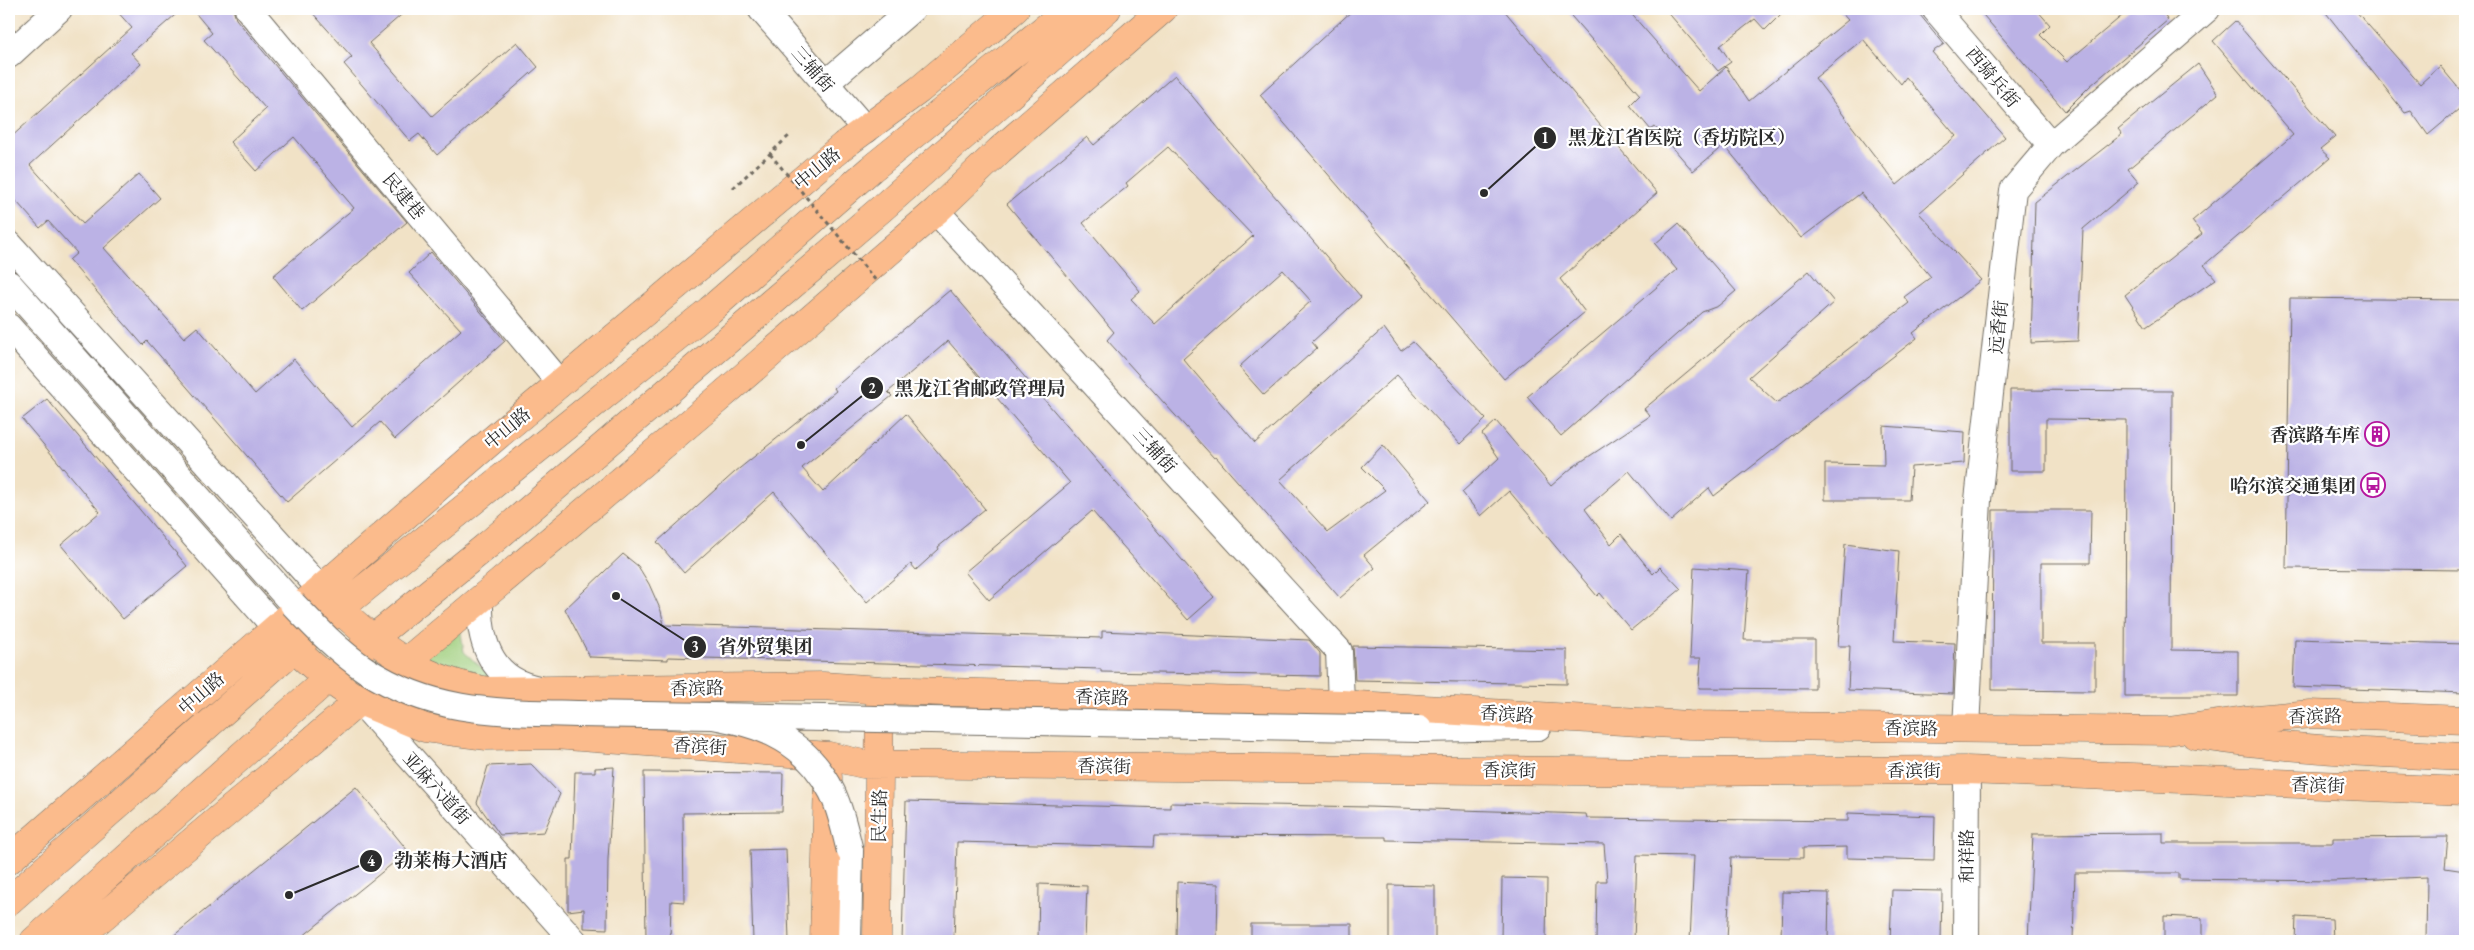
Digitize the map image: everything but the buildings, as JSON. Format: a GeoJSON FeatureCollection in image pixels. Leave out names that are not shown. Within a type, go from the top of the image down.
{"type":"FeatureCollection","features":[{"type":"Feature","properties":{"kind":"main road","name":"中山路"},"geometry":{"type":"LineString","coordinates":[[9,860],[560,383],[866,130],[919,90],[1015,9]]}},
{"type":"Feature","properties":{"kind":"main road","name":"中山路"},"geometry":{"type":"LineString","coordinates":[[9,900],[339,609],[710,310],[872,169],[1069,9]]}},
{"type":"Feature","properties":{"kind":"main road"},"geometry":{"type":"LineString","coordinates":[[34,941],[327,678],[496,537],[916,179],[1107,9]]}},
{"type":"Feature","properties":{"kind":"main road"},"geometry":{"type":"LineString","coordinates":[[74,941],[480,602],[704,411],[936,211],[1000,150],[1163,9]]}},
{"type":"Feature","properties":{"kind":"main road"},"geometry":{"type":"LineString","coordinates":[[872,169],[919,90]]}},
{"type":"Feature","properties":{"kind":"main road"},"geometry":{"type":"LineString","coordinates":[[881,209],[1000,150]]}},
{"type":"Feature","properties":{"kind":"main road"},"geometry":{"type":"LineString","coordinates":[[628,326],[710,310]]}},
{"type":"Feature","properties":{"kind":"main road"},"geometry":{"type":"LineString","coordinates":[[704,411],[705,386],[714,352]]}},
{"type":"Feature","properties":{"kind":"main road"},"geometry":{"type":"LineString","coordinates":[[627,426],[650,416],[673,411],[704,411]]}},
{"type":"Feature","properties":{"kind":"main road","name":"香滨路"},"geometry":{"type":"LineString","coordinates":[[339,609],[371,640],[406,663],[438,678],[470,688],[489,691],[823,686],[880,690],[1341,704],[1689,725],[2168,731],[2245,720],[2311,714],[2465,720]]}},
{"type":"Feature","properties":{"kind":"main road","name":"香滨街"},"geometry":{"type":"LineString","coordinates":[[294,649],[327,678],[360,701],[425,728],[487,736],[554,735],[828,756],[864,764],[1683,772],[1967,770],[2465,791]]}},
{"type":"Feature","properties":{"kind":"main road","name":"民生路"},"geometry":{"type":"LineString","coordinates":[[877,941],[880,690]]}},
{"type":"Feature","properties":{"kind":"main road"},"geometry":{"type":"LineString","coordinates":[[2168,731],[2263,745],[2351,752],[2465,757]]}},
{"type":"Feature","properties":{"kind":"main road"},"geometry":{"type":"LineString","coordinates":[[824,941],[828,756]]}},
{"type":"Feature","properties":{"kind":"street"},"geometry":{"type":"LineString","coordinates":[[9,54],[59,9]]}},
{"type":"Feature","properties":{"kind":"street","name":"民建巷"},"geometry":{"type":"LineString","coordinates":[[248,9],[560,383]]}},
{"type":"Feature","properties":{"kind":"street","name":"三辅街"},"geometry":{"type":"LineString","coordinates":[[761,9],[866,130]]}},
{"type":"Feature","properties":{"kind":"street"},"geometry":{"type":"LineString","coordinates":[[826,84],[912,9]]}},
{"type":"Feature","properties":{"kind":"street","name":"西骑兵街"},"geometry":{"type":"LineString","coordinates":[[1936,9],[2051,145]]}},
{"type":"Feature","properties":{"kind":"street","name":"远香街"},"geometry":{"type":"LineString","coordinates":[[1966,728],[1978,500],[2013,190],[2051,145],[2207,9]]}},
{"type":"Feature","properties":{"kind":"street","name":"三辅街"},"geometry":{"type":"LineString","coordinates":[[936,211],[1339,652],[1341,704]]}},
{"type":"Feature","properties":{"kind":"street"},"geometry":{"type":"LineString","coordinates":[[9,244],[339,609]]}},
{"type":"Feature","properties":{"kind":"street"},"geometry":{"type":"LineString","coordinates":[[9,284],[319,631],[365,669],[390,683],[438,703],[467,709],[497,712],[1419,729],[1689,725]]}},
{"type":"Feature","properties":{"kind":"street"},"geometry":{"type":"LineString","coordinates":[[9,327],[277,627],[294,649]]}},
{"type":"Feature","properties":{"kind":"street"},"geometry":{"type":"LineString","coordinates":[[480,602],[480,626],[483,639],[495,664],[505,676],[518,684],[547,691]]}},
{"type":"Feature","properties":{"kind":"street","name":"亚麻六道街"},"geometry":{"type":"LineString","coordinates":[[360,701],[574,941]]}},
{"type":"Feature","properties":{"kind":"street"},"geometry":{"type":"LineString","coordinates":[[713,716],[752,724],[773,733],[796,747],[815,765],[832,792],[850,851],[848,941]]}},
{"type":"Feature","properties":{"kind":"street","name":"和祥路"},"geometry":{"type":"LineString","coordinates":[[1966,941],[1967,770]]}},
{"type":"Feature","properties":{"kind":"path"},"geometry":{"type":"LineString","coordinates":[[733,188],[790,135]]}},
{"type":"Feature","properties":{"kind":"path"},"geometry":{"type":"LineString","coordinates":[[770,154],[877,282]]}},
{"type":"Feature","properties":{"kind":"green space"},"geometry":{"type":"Polygon","coordinates":[[[457,609],[464,652],[483,669],[506,682],[491,688],[407,655],[457,609]]]}},
{"type":"Feature","properties":{"kind":"place","name":"黑龙江省医院（香坊院区）"},"geometry":{"type":"Point","coordinates":[1484,193]}},
{"type":"Feature","properties":{"kind":"place","name":"香滨路车库"},"geometry":{"type":"Point","coordinates":[2377,434]}},
{"type":"Feature","properties":{"kind":"place","name":"黑龙江省邮政管理局"},"geometry":{"type":"Point","coordinates":[801,445]}},
{"type":"Feature","properties":{"kind":"place","name":"哈尔滨交通集团"},"geometry":{"type":"Point","coordinates":[2373,485]}},
{"type":"Feature","properties":{"kind":"place","name":"省外贸集团"},"geometry":{"type":"Point","coordinates":[616,596]}},
{"type":"Feature","properties":{"kind":"place","name":"勃莱梅大酒店"},"geometry":{"type":"Point","coordinates":[289,895]}}]}
